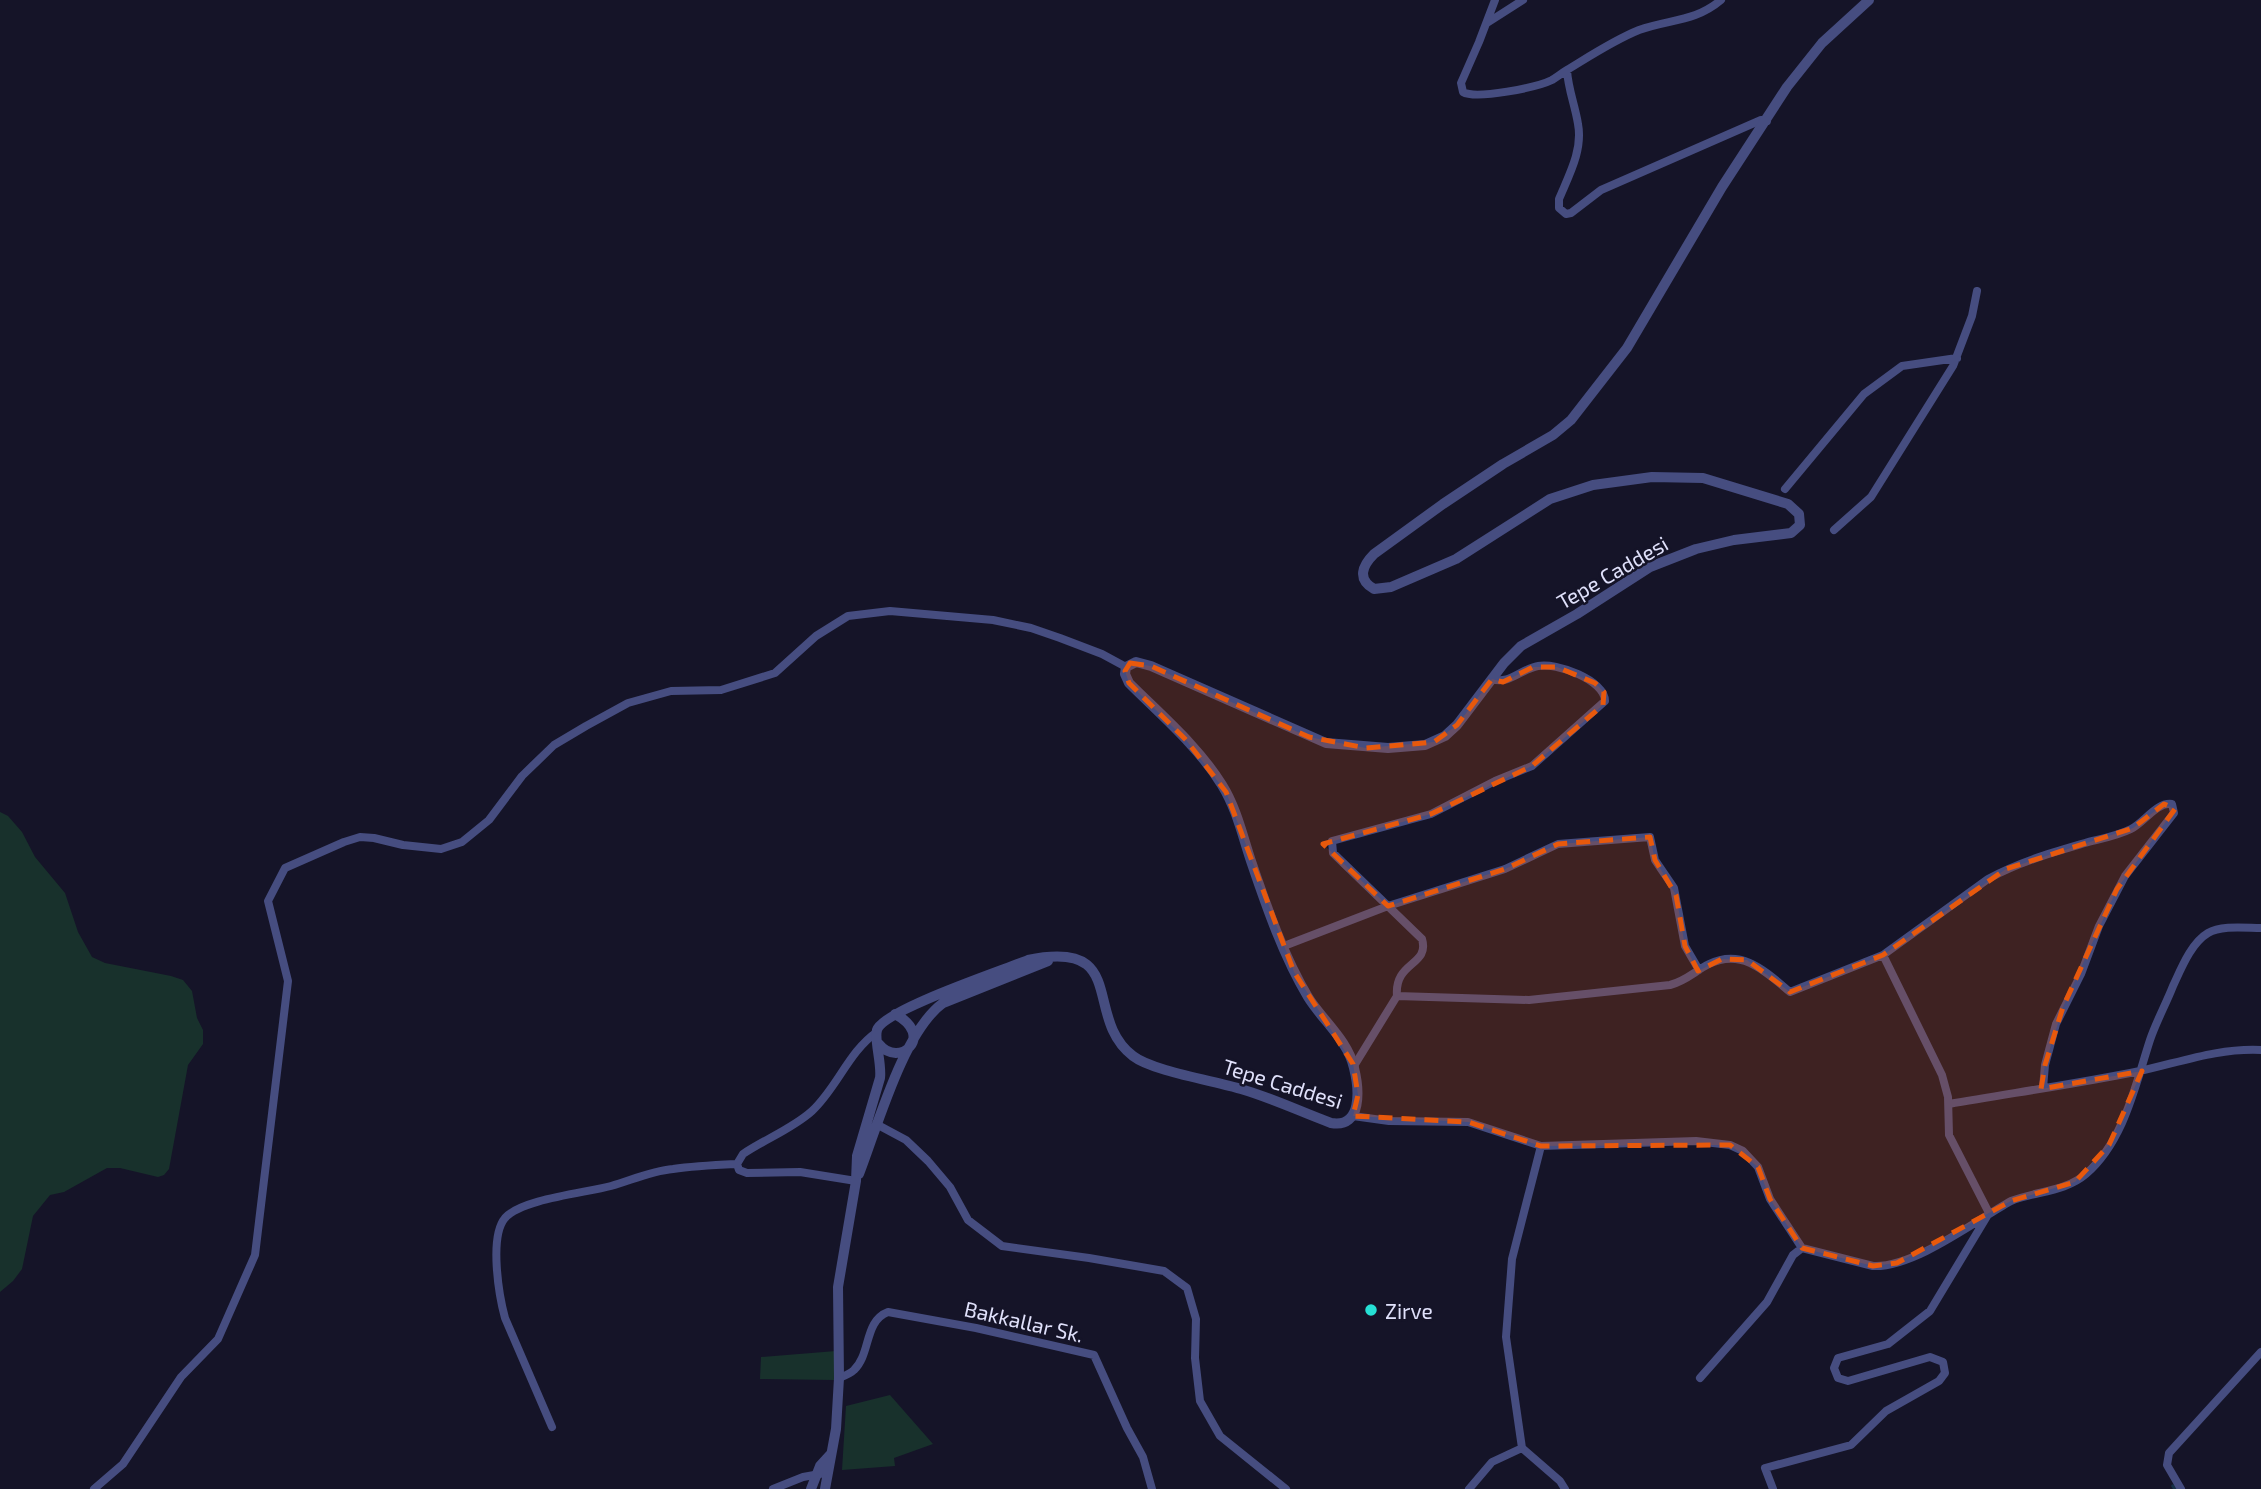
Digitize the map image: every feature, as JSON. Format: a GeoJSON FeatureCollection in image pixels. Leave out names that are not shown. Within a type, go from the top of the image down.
{"type":"FeatureCollection","features":[{"type":"Feature","properties":{"kind":"street"},"geometry":{"type":"LineString","coordinates":[[1494,0],[1461,83],[1465,95],[1509,91],[1550,81],[1626,36],[1658,25],[1688,19],[1710,9],[1721,0]]}},
{"type":"Feature","properties":{"kind":"street"},"geometry":{"type":"LineString","coordinates":[[1487,23],[1523,0]]}},
{"type":"Feature","properties":{"kind":"street","name":"Tepe Caddesi"},"geometry":{"type":"LineString","coordinates":[[877,1032],[883,1021],[895,1014],[1028,960],[1077,958],[1094,971],[1101,984],[1111,1027],[1117,1039],[1134,1058],[1164,1069],[1268,1097],[1331,1123],[1340,1125],[1353,1116],[1358,1095],[1354,1066],[1348,1052],[1307,995],[1284,946],[1226,792],[1186,740],[1129,683],[1125,674],[1126,667],[1136,662],[1151,666],[1326,743],[1366,748],[1411,747],[1434,742],[1457,725],[1521,646],[1650,567],[1696,549],[1734,540],[1791,533],[1800,525],[1799,514],[1795,509],[1758,494],[1703,478],[1652,477],[1593,485],[1550,499],[1456,559],[1391,587],[1374,589],[1364,581],[1362,575],[1366,562],[1374,554],[1443,504],[1553,435],[1571,420],[1627,348],[1722,187],[1787,87],[1822,43],[1869,0]]}},
{"type":"Feature","properties":{"kind":"street"},"geometry":{"type":"LineString","coordinates":[[1567,70],[1568,86],[1580,133],[1577,156],[1558,203],[1566,214],[1611,185],[1761,120],[1767,121]]}},
{"type":"Feature","properties":{"kind":"street"},"geometry":{"type":"LineString","coordinates":[[1834,530],[1871,497],[1954,366],[1972,316],[1977,291]]}},
{"type":"Feature","properties":{"kind":"street"},"geometry":{"type":"LineString","coordinates":[[1785,489],[1864,394],[1902,366],[1956,358]]}},
{"type":"Feature","properties":{"kind":"street"},"geometry":{"type":"LineString","coordinates":[[94,1489],[123,1464],[181,1377],[218,1339],[255,1255],[288,981],[268,901],[285,868],[360,837],[441,849],[462,842],[489,820],[522,776],[554,746],[586,726],[628,703],[660,694],[671,691],[721,690],[775,673],[816,636],[848,616],[891,611],[993,620],[1031,628],[1060,638],[1102,654],[1126,667]]}},
{"type":"Feature","properties":{"kind":"street"},"geometry":{"type":"LineString","coordinates":[[1354,1066],[1397,996],[1396,982],[1406,967],[1421,957],[1425,946],[1422,939],[1333,853],[1332,841],[1431,814],[1495,781],[1532,766],[1605,701],[1604,692],[1595,683],[1547,665],[1533,667],[1505,681],[1492,679]]}},
{"type":"Feature","properties":{"kind":"street"},"geometry":{"type":"LineString","coordinates":[[1397,996],[1529,1000],[1671,985],[1688,979],[1699,970],[1722,959],[1747,960],[1790,992],[1882,956],[1988,879],[2006,869],[2133,828],[2160,806],[2172,804],[2174,813],[2125,876],[2088,949],[2081,974],[2056,1024],[2045,1065],[2043,1088]]}},
{"type":"Feature","properties":{"kind":"street"},"geometry":{"type":"LineString","coordinates":[[1284,946],[1388,906],[1505,869],[1558,844],[1650,837],[1655,860],[1674,888],[1685,946],[1699,970]]}},
{"type":"Feature","properties":{"kind":"street"},"geometry":{"type":"LineString","coordinates":[[1353,1116],[1409,1122],[1468,1122],[1541,1146],[1696,1141],[1730,1145],[1743,1151],[1758,1167],[1770,1199],[1802,1248],[1874,1266],[1885,1266],[1923,1252],[2025,1195],[2063,1188],[2085,1175],[2099,1161],[2124,1120],[2151,1038],[2175,982],[2197,943],[2204,935],[2216,929],[2261,928]]}},
{"type":"Feature","properties":{"kind":"street"},"geometry":{"type":"LineString","coordinates":[[1882,956],[1942,1075],[1949,1104],[1947,1125],[1953,1144],[1989,1213]]}},
{"type":"Feature","properties":{"kind":"street"},"geometry":{"type":"LineString","coordinates":[[879,1044],[894,1054],[906,1051],[925,1020],[943,1003],[1057,957]]}},
{"type":"Feature","properties":{"kind":"street"},"geometry":{"type":"LineString","coordinates":[[856,1181],[913,1041],[911,1024],[895,1014]]}},
{"type":"Feature","properties":{"kind":"street"},"geometry":{"type":"LineString","coordinates":[[811,1489],[831,1454],[836,1429],[839,1378],[838,1287],[856,1181],[857,1156],[880,1078],[877,1032],[864,1042],[827,1095],[812,1111],[743,1154],[737,1164],[739,1170],[747,1173],[800,1172],[856,1181]]}},
{"type":"Feature","properties":{"kind":"street"},"geometry":{"type":"LineString","coordinates":[[1949,1104],[2142,1071],[2191,1057],[2261,1050]]}},
{"type":"Feature","properties":{"kind":"street"},"geometry":{"type":"LineString","coordinates":[[878,1125],[906,1140],[928,1161],[950,1188],[968,1220],[1002,1247],[1164,1271],[1187,1288],[1196,1319],[1195,1358],[1200,1401],[1220,1436],[1286,1489]]}},
{"type":"Feature","properties":{"kind":"street"},"geometry":{"type":"LineString","coordinates":[[1541,1146],[1512,1259],[1506,1337],[1522,1448],[1560,1481],[1565,1489]]}},
{"type":"Feature","properties":{"kind":"street"},"geometry":{"type":"LineString","coordinates":[[552,1427],[500,1302],[498,1241],[506,1216],[536,1202],[616,1185],[651,1172],[737,1164]]}},
{"type":"Feature","properties":{"kind":"street"},"geometry":{"type":"LineString","coordinates":[[1773,1489],[1765,1468],[1851,1446],[1886,1411],[1939,1381],[1945,1373],[1943,1362],[1930,1357],[1849,1381],[1839,1378],[1834,1368],[1838,1359],[1888,1343],[1930,1311],[1989,1213]]}},
{"type":"Feature","properties":{"kind":"street"},"geometry":{"type":"LineString","coordinates":[[1700,1378],[1767,1302],[1793,1255],[1802,1248]]}},
{"type":"Feature","properties":{"kind":"street","name":"Bakkallar Sk."},"geometry":{"type":"LineString","coordinates":[[839,1378],[857,1367],[873,1326],[882,1314],[888,1312],[964,1325],[1094,1355],[1143,1457],[1152,1489]]}},
{"type":"Feature","properties":{"kind":"street"},"geometry":{"type":"LineString","coordinates":[[2181,1489],[2166,1465],[2169,1453],[2261,1353]]}},
{"type":"Feature","properties":{"kind":"street"},"geometry":{"type":"LineString","coordinates":[[1469,1489],[1492,1462],[1522,1448]]}},
{"type":"Feature","properties":{"kind":"street"},"geometry":{"type":"LineString","coordinates":[[773,1489],[821,1475]]}},
{"type":"Feature","properties":{"kind":"street"},"geometry":{"type":"LineString","coordinates":[[821,1475],[825,1489]]}},
{"type":"Feature","properties":{"kind":"highlighted area"},"geometry":{"type":"Polygon","coordinates":[[[1130,663],[1151,666],[1309,737],[1366,748],[1434,742],[1457,725],[1492,679],[1503,682],[1533,667],[1557,667],[1595,683],[1604,692],[1603,705],[1532,766],[1431,814],[1323,844],[1388,906],[1505,869],[1558,844],[1650,837],[1655,860],[1676,895],[1685,946],[1698,971],[1722,959],[1747,960],[1790,992],[1883,955],[2006,869],[2133,828],[2164,804],[2175,809],[2117,889],[2063,1007],[2045,1065],[2041,1089],[2142,1071],[2109,1145],[2075,1182],[2011,1201],[1897,1263],[1873,1266],[1802,1248],[1770,1199],[1758,1167],[1730,1145],[1541,1146],[1468,1122],[1353,1116],[1358,1095],[1353,1064],[1294,972],[1226,792],[1186,740],[1129,683],[1125,671],[1130,663]]]}},
{"type":"Feature","properties":{"kind":"green space"},"geometry":{"type":"Polygon","coordinates":[[[0,812],[8,816],[22,832],[35,857],[65,893],[78,932],[92,957],[105,963],[183,980],[192,991],[197,1018],[203,1030],[203,1044],[188,1065],[169,1169],[158,1177],[120,1168],[107,1168],[64,1192],[50,1195],[33,1216],[22,1269],[0,1292],[0,812]]]}},
{"type":"Feature","properties":{"kind":"green space"},"geometry":{"type":"Polygon","coordinates":[[[836,1351],[835,1380],[760,1379],[761,1357],[836,1351]]]}},
{"type":"Feature","properties":{"kind":"green space"},"geometry":{"type":"Polygon","coordinates":[[[890,1395],[933,1444],[894,1458],[895,1466],[842,1470],[846,1406],[890,1395]]]}},
{"type":"Feature","properties":{"kind":"place","name":"Zirve"},"geometry":{"type":"Point","coordinates":[1371,1310]}}]}
